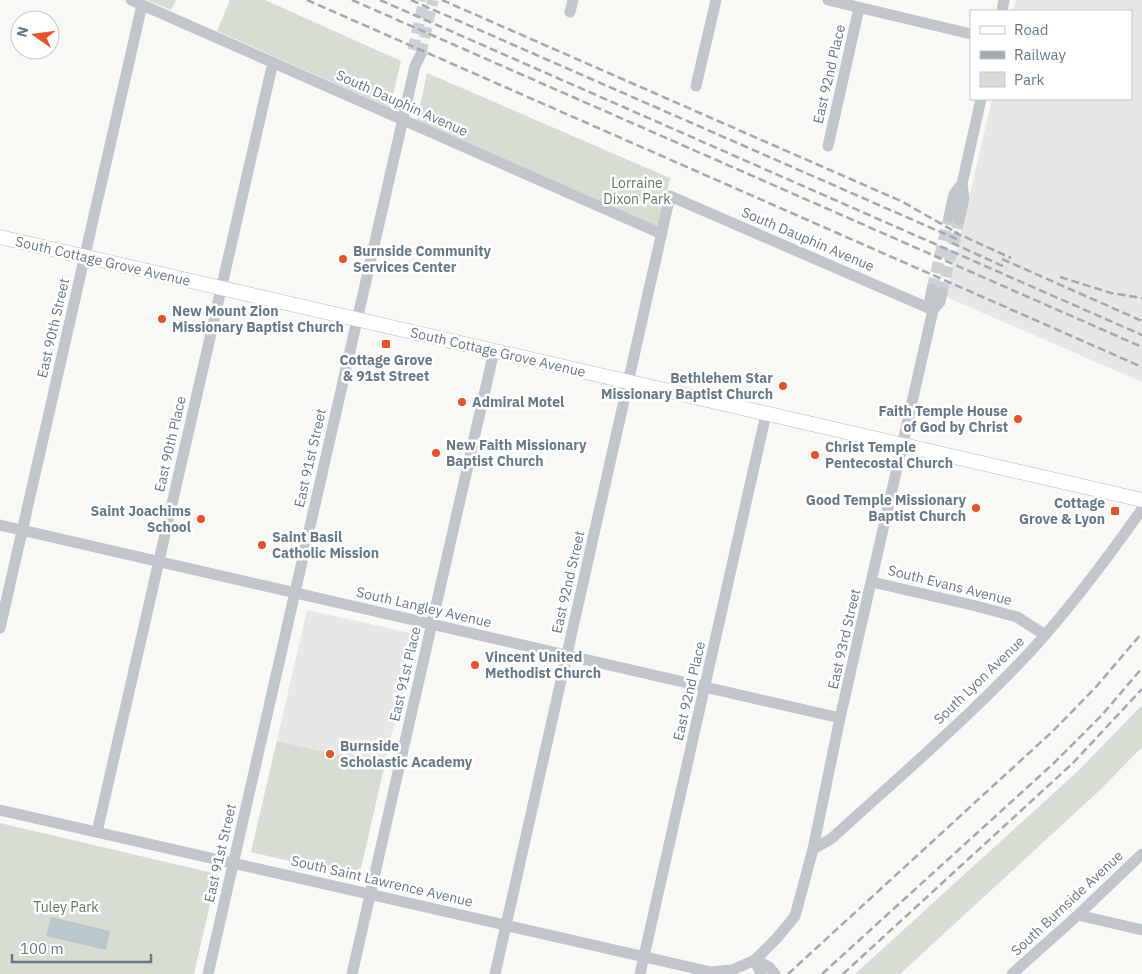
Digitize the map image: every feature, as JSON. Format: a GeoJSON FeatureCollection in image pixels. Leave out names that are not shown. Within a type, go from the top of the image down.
{"type":"FeatureCollection","features":[{"type":"Feature","properties":{"kind":"main road","name":"South Cottage Grove Avenue"},"geometry":{"type":"LineString","coordinates":[[0,237],[1142,500]]}},
{"type":"Feature","properties":{"kind":"street","name":"South Dauphin Avenue"},"geometry":{"type":"LineString","coordinates":[[131,0],[662,234]]}},
{"type":"Feature","properties":{"kind":"street"},"geometry":{"type":"LineString","coordinates":[[570,12],[573,0]]}},
{"type":"Feature","properties":{"kind":"street"},"geometry":{"type":"LineString","coordinates":[[696,86],[716,0]]}},
{"type":"Feature","properties":{"kind":"street"},"geometry":{"type":"LineString","coordinates":[[828,0],[970,34]]}},
{"type":"Feature","properties":{"kind":"street","name":"East 90th Street"},"geometry":{"type":"LineString","coordinates":[[0,628],[142,5]]}},
{"type":"Feature","properties":{"kind":"street","name":"East 92nd Place"},"geometry":{"type":"LineString","coordinates":[[828,146],[859,8]]}},
{"type":"Feature","properties":{"kind":"street","name":"East 91st Street"},"geometry":{"type":"LineString","coordinates":[[208,974],[358,320],[417,52]]}},
{"type":"Feature","properties":{"kind":"street","name":"East 90th Place"},"geometry":{"type":"LineString","coordinates":[[97,832],[273,62]]}},
{"type":"Feature","properties":{"kind":"street"},"geometry":{"type":"LineString","coordinates":[[954,218],[954,194],[962,184],[982,100]]}},
{"type":"Feature","properties":{"kind":"street","name":"South Dauphin Avenue"},"geometry":{"type":"LineString","coordinates":[[670,196],[933,310]]}},
{"type":"Feature","properties":{"kind":"street","name":"East 92nd Street"},"geometry":{"type":"LineString","coordinates":[[495,974],[670,196]]}},
{"type":"Feature","properties":{"kind":"street","name":"East 93rd Street"},"geometry":{"type":"LineString","coordinates":[[755,960],[795,916],[813,849],[840,718],[933,310],[930,299],[937,291]]}},
{"type":"Feature","properties":{"kind":"street","name":"East 91st Place"},"geometry":{"type":"LineString","coordinates":[[352,974],[494,350]]}},
{"type":"Feature","properties":{"kind":"street","name":"East 92nd Place"},"geometry":{"type":"LineString","coordinates":[[640,974],[766,414]]}},
{"type":"Feature","properties":{"kind":"street","name":"South Lyon Avenue"},"geometry":{"type":"LineString","coordinates":[[813,849],[831,839],[961,720],[1045,635],[1100,569],[1142,509]]}},
{"type":"Feature","properties":{"kind":"street","name":"South Langley Avenue"},"geometry":{"type":"LineString","coordinates":[[0,525],[840,718]]}},
{"type":"Feature","properties":{"kind":"street","name":"South Evans Avenue"},"geometry":{"type":"LineString","coordinates":[[872,582],[1017,617],[1045,635]]}},
{"type":"Feature","properties":{"kind":"street","name":"South Saint Lawrence Avenue"},"geometry":{"type":"LineString","coordinates":[[0,810],[712,972],[732,970],[755,960]]}},
{"type":"Feature","properties":{"kind":"street","name":"South Burnside Avenue"},"geometry":{"type":"LineString","coordinates":[[1012,974],[1142,854]]}},
{"type":"Feature","properties":{"kind":"street"},"geometry":{"type":"LineString","coordinates":[[1078,915],[1142,930]]}},
{"type":"Feature","properties":{"kind":"street"},"geometry":{"type":"LineString","coordinates":[[755,960],[761,974]]}},
{"type":"Feature","properties":{"kind":"street"},"geometry":{"type":"LineString","coordinates":[[755,960],[768,967],[775,974]]}},
{"type":"Feature","properties":{"kind":"shaded area"},"geometry":{"type":"Polygon","coordinates":[[[1016,0],[1142,0],[1142,382],[946,297],[992,100],[1132,100],[1132,10],[1013,10],[1016,0]]]}},
{"type":"Feature","properties":{"kind":"shaded area","name":"Burnside Scholastic Academy"},"geometry":{"type":"Polygon","coordinates":[[[307,610],[415,634],[359,877],[251,852],[307,610]]]}},
{"type":"Feature","properties":{"kind":"shaded area"},"geometry":{"type":"Polygon","coordinates":[[[51,917],[110,931],[106,950],[46,936],[51,917]]]}},
{"type":"Feature","properties":{"kind":"green space"},"geometry":{"type":"Polygon","coordinates":[[[147,0],[176,0],[171,10],[147,0]]]}},
{"type":"Feature","properties":{"kind":"green space"},"geometry":{"type":"Polygon","coordinates":[[[230,0],[265,0],[401,61],[390,108],[217,31],[230,0]]]}},
{"type":"Feature","properties":{"kind":"green space","name":"Lorraine Dixon Park"},"geometry":{"type":"Polygon","coordinates":[[[427,73],[670,178],[659,227],[417,120],[427,73]]]}},
{"type":"Feature","properties":{"kind":"green space"},"geometry":{"type":"Polygon","coordinates":[[[1142,705],[1142,747],[1101,789],[900,974],[855,974],[1078,771],[1142,705]]]}},
{"type":"Feature","properties":{"kind":"green space"},"geometry":{"type":"Polygon","coordinates":[[[277,741],[384,766],[359,877],[251,852],[277,741]]]}},
{"type":"Feature","properties":{"kind":"green space","name":"Tuley Park"},"geometry":{"type":"Polygon","coordinates":[[[0,823],[217,874],[194,974],[0,974],[0,823]]]}},
{"type":"Feature","properties":{"kind":"tunnel"},"geometry":{"type":"LineString","coordinates":[[413,50],[424,0]]}},
{"type":"Feature","properties":{"kind":"tunnel"},"geometry":{"type":"LineString","coordinates":[[421,54],[433,0]]}},
{"type":"Feature","properties":{"kind":"tunnel"},"geometry":{"type":"LineString","coordinates":[[932,289],[949,217]]}},
{"type":"Feature","properties":{"kind":"tunnel"},"geometry":{"type":"LineString","coordinates":[[942,293],[959,220]]}},
{"type":"Feature","properties":{"kind":"railway"},"geometry":{"type":"LineString","coordinates":[[307,0],[1142,367]]}},
{"type":"Feature","properties":{"kind":"railway"},"geometry":{"type":"LineString","coordinates":[[352,0],[1142,347]]}},
{"type":"Feature","properties":{"kind":"railway"},"geometry":{"type":"LineString","coordinates":[[380,0],[1142,335]]}},
{"type":"Feature","properties":{"kind":"railway"},"geometry":{"type":"LineString","coordinates":[[411,0],[961,241]]}},
{"type":"Feature","properties":{"kind":"railway"},"geometry":{"type":"LineString","coordinates":[[442,0],[903,202],[959,234]]}},
{"type":"Feature","properties":{"kind":"railway"},"geometry":{"type":"LineString","coordinates":[[954,232],[1011,258]]}},
{"type":"Feature","properties":{"kind":"railway"},"geometry":{"type":"LineString","coordinates":[[952,243],[1007,268]]}},
{"type":"Feature","properties":{"kind":"railway"},"geometry":{"type":"LineString","coordinates":[[1002,259],[1142,321]]}},
{"type":"Feature","properties":{"kind":"railway"},"geometry":{"type":"LineString","coordinates":[[1060,277],[1111,293],[1142,298]]}},
{"type":"Feature","properties":{"kind":"railway"},"geometry":{"type":"LineString","coordinates":[[788,974],[1054,730],[1095,688],[1142,633]]}},
{"type":"Feature","properties":{"kind":"railway"},"geometry":{"type":"LineString","coordinates":[[822,974],[1054,763],[1102,715],[1142,668]]}},
{"type":"Feature","properties":{"kind":"railway"},"geometry":{"type":"LineString","coordinates":[[843,974],[1073,763],[1142,689]]}},
{"type":"Feature","properties":{"kind":"place","name":"Burnside Community Services Center"},"geometry":{"type":"Point","coordinates":[343,259]}},
{"type":"Feature","properties":{"kind":"place","name":"New Mount Zion Missionary Baptist Church"},"geometry":{"type":"Point","coordinates":[162,319]}},
{"type":"Feature","properties":{"kind":"place","name":"Cottage Grove & 91st Street"},"geometry":{"type":"Point","coordinates":[386,344]}},
{"type":"Feature","properties":{"kind":"place","name":"Bethlehem Star Missionary Baptist Church"},"geometry":{"type":"Point","coordinates":[783,386]}},
{"type":"Feature","properties":{"kind":"place","name":"Admiral Motel"},"geometry":{"type":"Point","coordinates":[462,402]}},
{"type":"Feature","properties":{"kind":"place","name":"Faith Temple House of God by Christ"},"geometry":{"type":"Point","coordinates":[1018,419]}},
{"type":"Feature","properties":{"kind":"place","name":"New Faith Missionary Baptist Church"},"geometry":{"type":"Point","coordinates":[436,453]}},
{"type":"Feature","properties":{"kind":"place","name":"Christ Temple Pentecostal Church"},"geometry":{"type":"Point","coordinates":[815,455]}},
{"type":"Feature","properties":{"kind":"place","name":"Good Temple Missionary Baptist Church"},"geometry":{"type":"Point","coordinates":[976,508]}},
{"type":"Feature","properties":{"kind":"place","name":"Cottage Grove & Lyon"},"geometry":{"type":"Point","coordinates":[1115,511]}},
{"type":"Feature","properties":{"kind":"place","name":"Saint Joachims School"},"geometry":{"type":"Point","coordinates":[201,519]}},
{"type":"Feature","properties":{"kind":"place","name":"Saint Basil Catholic Mission"},"geometry":{"type":"Point","coordinates":[262,545]}},
{"type":"Feature","properties":{"kind":"place","name":"Vincent United Methodist Church"},"geometry":{"type":"Point","coordinates":[475,665]}},
{"type":"Feature","properties":{"kind":"place","name":"Burnside Scholastic Academy"},"geometry":{"type":"Point","coordinates":[330,754]}}]}
